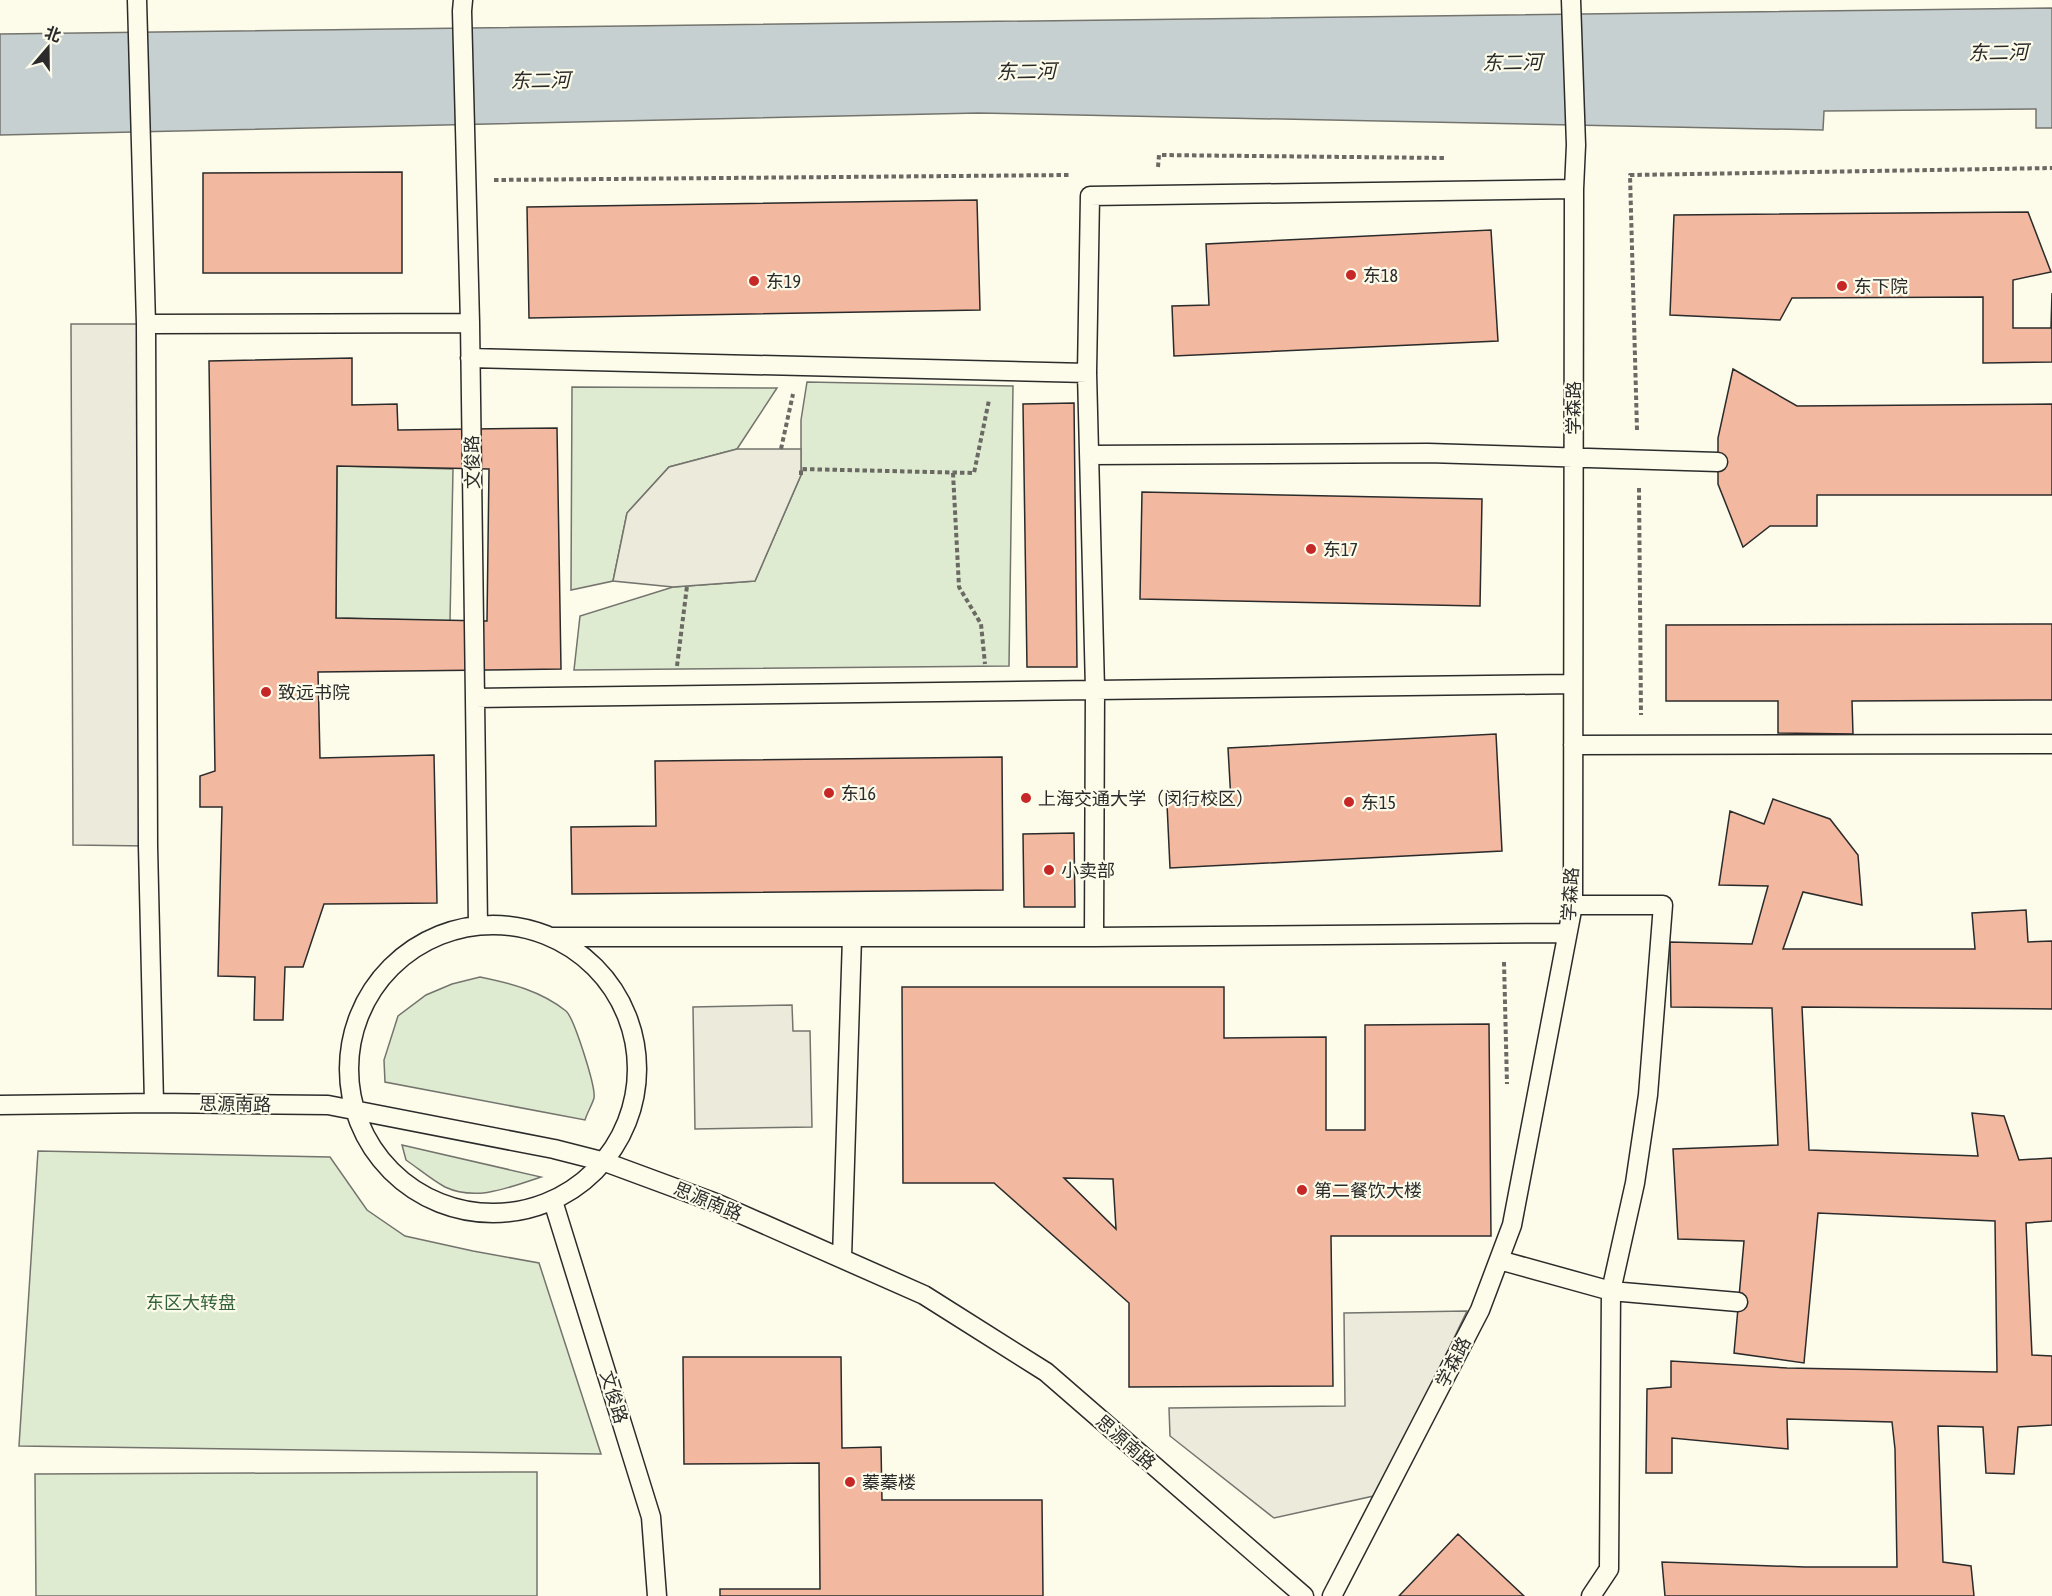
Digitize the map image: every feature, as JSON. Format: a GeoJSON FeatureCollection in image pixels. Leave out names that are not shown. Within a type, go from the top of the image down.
{"type":"FeatureCollection","features":[{"type":"Feature","properties":{"kind":"lane"},"geometry":{"type":"LineString","coordinates":[[137,0],[146,324],[148,834],[153,1103]]}},
{"type":"Feature","properties":{"kind":"lane","name":"学森路"},"geometry":{"type":"LineString","coordinates":[[1332,1596],[1480,1310],[1512,1225],[1573,905],[1574,189],[1576,145],[1571,2]]}},
{"type":"Feature","properties":{"kind":"lane","name":"文俊路"},"geometry":{"type":"LineString","coordinates":[[462,6],[470,323],[478,925]]}},
{"type":"Feature","properties":{"kind":"lane"},"geometry":{"type":"LineString","coordinates":[[1094,937],[1095,689],[1087,373],[1090,196],[1574,189]]}},
{"type":"Feature","properties":{"kind":"lane"},"geometry":{"type":"LineString","coordinates":[[146,324],[470,323]]}},
{"type":"Feature","properties":{"kind":"lane"},"geometry":{"type":"LineString","coordinates":[[470,358],[1087,373]]}},
{"type":"Feature","properties":{"kind":"lane"},"geometry":{"type":"LineString","coordinates":[[1089,455],[1428,453],[1718,462]]}},
{"type":"Feature","properties":{"kind":"lane"},"geometry":{"type":"LineString","coordinates":[[475,698],[1573,684]]}},
{"type":"Feature","properties":{"kind":"lane"},"geometry":{"type":"LineString","coordinates":[[1573,745],[2052,744]]}},
{"type":"Feature","properties":{"kind":"lane"},"geometry":{"type":"LineString","coordinates":[[1573,905],[1663,905],[1648,1095],[1635,1184],[1611,1291],[1609,1569],[1591,1596]]}},
{"type":"Feature","properties":{"kind":"lane"},"geometry":{"type":"LineString","coordinates":[[478,925],[516,926],[552,937],[590,961],[618,996],[634,1036],[638,1081],[627,1123],[605,1162],[582,1184],[554,1200],[514,1212],[473,1212],[433,1201],[398,1179],[371,1147],[353,1110],[347,1068],[353,1026],[372,988],[400,957],[436,935],[478,925]]}},
{"type":"Feature","properties":{"kind":"lane"},"geometry":{"type":"LineString","coordinates":[[552,937],[1094,937],[1567,933]]}},
{"type":"Feature","properties":{"kind":"lane"},"geometry":{"type":"LineString","coordinates":[[842,1258],[852,937]]}},
{"type":"Feature","properties":{"kind":"lane","name":"思源南路"},"geometry":{"type":"LineString","coordinates":[[0,1105],[153,1103],[328,1105],[554,1149],[605,1162],[716,1203],[924,1294],[1046,1372],[1304,1596]]}},
{"type":"Feature","properties":{"kind":"lane","name":"文俊路"},"geometry":{"type":"LineString","coordinates":[[554,1200],[651,1517],[657,1596]]}},
{"type":"Feature","properties":{"kind":"lane"},"geometry":{"type":"LineString","coordinates":[[1499,1260],[1611,1291],[1738,1302]]}},
{"type":"Feature","properties":{"kind":"path"},"geometry":{"type":"LineString","coordinates":[[1158,175],[1159,155],[1456,159]]}},
{"type":"Feature","properties":{"kind":"path"},"geometry":{"type":"LineString","coordinates":[[1642,745],[1638,460],[1630,175],[2052,168]]}},
{"type":"Feature","properties":{"kind":"path"},"geometry":{"type":"LineString","coordinates":[[467,176],[1077,175]]}},
{"type":"Feature","properties":{"kind":"path"},"geometry":{"type":"LineString","coordinates":[[780,449],[800,366]]}},
{"type":"Feature","properties":{"kind":"path"},"geometry":{"type":"LineString","coordinates":[[801,475],[801,468],[974,473],[995,371]]}},
{"type":"Feature","properties":{"kind":"path"},"geometry":{"type":"LineString","coordinates":[[953,473],[959,587],[981,624],[988,690]]}},
{"type":"Feature","properties":{"kind":"path"},"geometry":{"type":"LineString","coordinates":[[673,695],[687,586]]}},
{"type":"Feature","properties":{"kind":"green space"},"geometry":{"type":"Polygon","coordinates":[[[807,382],[1013,386],[1009,666],[574,670],[580,616],[673,587],[755,581],[801,475],[801,420],[807,382]]]}},
{"type":"Feature","properties":{"kind":"green space"},"geometry":{"type":"Polygon","coordinates":[[[572,387],[777,388],[737,449],[669,467],[627,513],[613,581],[571,590],[572,387]]]}},
{"type":"Feature","properties":{"kind":"green space"},"geometry":{"type":"Polygon","coordinates":[[[337,466],[453,469],[450,621],[336,618],[337,466]]]}},
{"type":"Feature","properties":{"kind":"green space"},"geometry":{"type":"Polygon","coordinates":[[[480,977],[525,989],[546,998],[570,1016],[594,1091],[594,1098],[585,1120],[385,1082],[384,1060],[398,1016],[426,995],[452,984],[480,977]]]}},
{"type":"Feature","properties":{"kind":"green space"},"geometry":{"type":"Polygon","coordinates":[[[402,1145],[541,1177],[505,1189],[481,1193],[457,1191],[440,1184],[406,1160],[402,1145]]]}},
{"type":"Feature","properties":{"kind":"green space","name":"东区大转盘"},"geometry":{"type":"Polygon","coordinates":[[[38,1151],[330,1157],[367,1210],[405,1236],[539,1263],[601,1454],[19,1446],[38,1151]]]}},
{"type":"Feature","properties":{"kind":"green space"},"geometry":{"type":"Polygon","coordinates":[[[537,1472],[537,1596],[36,1596],[35,1474],[537,1472]]]}},
{"type":"Feature","properties":{"kind":"shaded area"},"geometry":{"type":"Polygon","coordinates":[[[71,324],[146,324],[148,846],[73,845],[71,324]]]}},
{"type":"Feature","properties":{"kind":"shaded area"},"geometry":{"type":"Polygon","coordinates":[[[737,449],[801,449],[801,475],[755,581],[673,587],[613,581],[627,513],[669,467],[737,449]]]}},
{"type":"Feature","properties":{"kind":"shaded area"},"geometry":{"type":"Polygon","coordinates":[[[792,1005],[793,1031],[810,1031],[812,1127],[695,1129],[693,1007],[792,1005]]]}},
{"type":"Feature","properties":{"kind":"shaded area"},"geometry":{"type":"Polygon","coordinates":[[[1467,1311],[1378,1495],[1274,1518],[1170,1436],[1169,1408],[1345,1406],[1344,1313],[1467,1311]]]}},
{"type":"Feature","properties":{"kind":"water","name":"东二河"},"geometry":{"type":"Polygon","coordinates":[[[2052,8],[2052,128],[2036,128],[2036,109],[1824,111],[1823,130],[978,113],[0,135],[0,34],[2052,8]]]}},
{"type":"Feature","properties":{"kind":"building"},"geometry":{"type":"Polygon","coordinates":[[[402,172],[402,273],[203,273],[203,173],[402,172]]]}},
{"type":"Feature","properties":{"kind":"building","name":"东19"},"geometry":{"type":"Polygon","coordinates":[[[977,200],[980,310],[529,318],[527,207],[977,200]]]}},
{"type":"Feature","properties":{"kind":"building","name":"东下院"},"geometry":{"type":"Polygon","coordinates":[[[2028,212],[2051,272],[2013,280],[2013,328],[2051,328],[2052,293],[2052,362],[1983,363],[1983,297],[1792,298],[1780,320],[1670,315],[1674,215],[2028,212]]]}},
{"type":"Feature","properties":{"kind":"building","name":"东18"},"geometry":{"type":"Polygon","coordinates":[[[1491,230],[1498,341],[1174,356],[1172,306],[1209,305],[1206,244],[1491,230]]]}},
{"type":"Feature","properties":{"kind":"building","name":"致远书院"},"geometry":{"type":"Polygon","coordinates":[[[352,358],[352,405],[397,404],[398,430],[557,428],[561,669],[318,672],[320,758],[434,755],[437,903],[324,904],[303,967],[285,967],[283,1020],[254,1020],[255,977],[218,976],[222,807],[200,807],[200,776],[215,771],[209,361],[352,358]],[[337,466],[336,618],[487,621],[489,469],[337,466]]]}},
{"type":"Feature","properties":{"kind":"building"},"geometry":{"type":"Polygon","coordinates":[[[1733,369],[1797,406],[2052,404],[2052,495],[1817,495],[1817,526],[1770,526],[1743,547],[1718,484],[1718,438],[1733,369]]]}},
{"type":"Feature","properties":{"kind":"building"},"geometry":{"type":"Polygon","coordinates":[[[1074,403],[1077,667],[1027,667],[1023,404],[1074,403]]]}},
{"type":"Feature","properties":{"kind":"building","name":"东17"},"geometry":{"type":"Polygon","coordinates":[[[1142,492],[1482,499],[1480,606],[1140,599],[1142,492]]]}},
{"type":"Feature","properties":{"kind":"building"},"geometry":{"type":"Polygon","coordinates":[[[2052,624],[2052,700],[1852,701],[1853,734],[1778,733],[1778,701],[1666,701],[1666,625],[2052,624]]]}},
{"type":"Feature","properties":{"kind":"building","name":"东15"},"geometry":{"type":"Polygon","coordinates":[[[1496,734],[1502,851],[1170,868],[1167,804],[1231,801],[1228,748],[1496,734]]]}},
{"type":"Feature","properties":{"kind":"building","name":"东16"},"geometry":{"type":"Polygon","coordinates":[[[1002,757],[1003,890],[572,894],[571,827],[656,826],[655,761],[1002,757]]]}},
{"type":"Feature","properties":{"kind":"building"},"geometry":{"type":"Polygon","coordinates":[[[1773,799],[1830,819],[1858,855],[1862,905],[1803,892],[1783,949],[1975,949],[1972,913],[2026,910],[2028,942],[2052,941],[2052,1009],[1802,1007],[1809,1150],[1978,1156],[1972,1113],[2004,1116],[2019,1160],[2052,1158],[2052,1221],[2026,1223],[2032,1355],[2052,1356],[2052,1425],[2018,1427],[2014,1474],[1986,1473],[1983,1427],[1938,1426],[1943,1562],[1971,1566],[1974,1596],[1665,1596],[1662,1562],[1805,1567],[1897,1567],[1895,1449],[1892,1422],[1787,1419],[1788,1449],[1672,1438],[1672,1473],[1646,1473],[1647,1389],[1671,1387],[1671,1361],[1787,1368],[1997,1372],[1995,1221],[1818,1213],[1804,1363],[1734,1353],[1744,1241],[1678,1239],[1673,1149],[1778,1145],[1772,1008],[1671,1007],[1670,942],[1752,944],[1768,886],[1719,885],[1730,811],[1764,824],[1773,799]]]}},
{"type":"Feature","properties":{"kind":"building","name":"小卖部"},"geometry":{"type":"Polygon","coordinates":[[[1074,833],[1075,907],[1024,907],[1023,834],[1074,833]]]}},
{"type":"Feature","properties":{"kind":"building","name":"第二餐饮大楼"},"geometry":{"type":"Polygon","coordinates":[[[902,987],[1224,987],[1224,1038],[1326,1037],[1326,1130],[1365,1130],[1365,1025],[1489,1024],[1491,1236],[1331,1236],[1333,1386],[1129,1387],[1129,1303],[994,1183],[903,1183],[902,987]],[[1064,1178],[1116,1229],[1113,1179],[1064,1178]]]}},
{"type":"Feature","properties":{"kind":"building","name":"蓁蓁楼"},"geometry":{"type":"Polygon","coordinates":[[[683,1357],[841,1357],[842,1448],[881,1447],[882,1500],[1042,1500],[1043,1596],[720,1596],[720,1589],[820,1589],[819,1463],[684,1464],[683,1357]]]}},
{"type":"Feature","properties":{"kind":"building"},"geometry":{"type":"Polygon","coordinates":[[[1458,1534],[1524,1596],[1399,1596],[1458,1534]]]}},
{"type":"Feature","properties":{"kind":"place","name":"东18"},"geometry":{"type":"Point","coordinates":[1351,275]}},
{"type":"Feature","properties":{"kind":"place","name":"东19"},"geometry":{"type":"Point","coordinates":[754,281]}},
{"type":"Feature","properties":{"kind":"place","name":"东下院"},"geometry":{"type":"Point","coordinates":[1842,286]}},
{"type":"Feature","properties":{"kind":"place","name":"东17"},"geometry":{"type":"Point","coordinates":[1311,549]}},
{"type":"Feature","properties":{"kind":"place","name":"致远书院"},"geometry":{"type":"Point","coordinates":[266,692]}},
{"type":"Feature","properties":{"kind":"place","name":"东16"},"geometry":{"type":"Point","coordinates":[829,793]}},
{"type":"Feature","properties":{"kind":"place","name":"上海交通大学（闵行校区）"},"geometry":{"type":"Point","coordinates":[1026,798]}},
{"type":"Feature","properties":{"kind":"place","name":"东15"},"geometry":{"type":"Point","coordinates":[1349,802]}},
{"type":"Feature","properties":{"kind":"place","name":"小卖部"},"geometry":{"type":"Point","coordinates":[1049,870]}},
{"type":"Feature","properties":{"kind":"place","name":"第二餐饮大楼"},"geometry":{"type":"Point","coordinates":[1302,1190]}},
{"type":"Feature","properties":{"kind":"place","name":"蓁蓁楼"},"geometry":{"type":"Point","coordinates":[850,1482]}}]}
